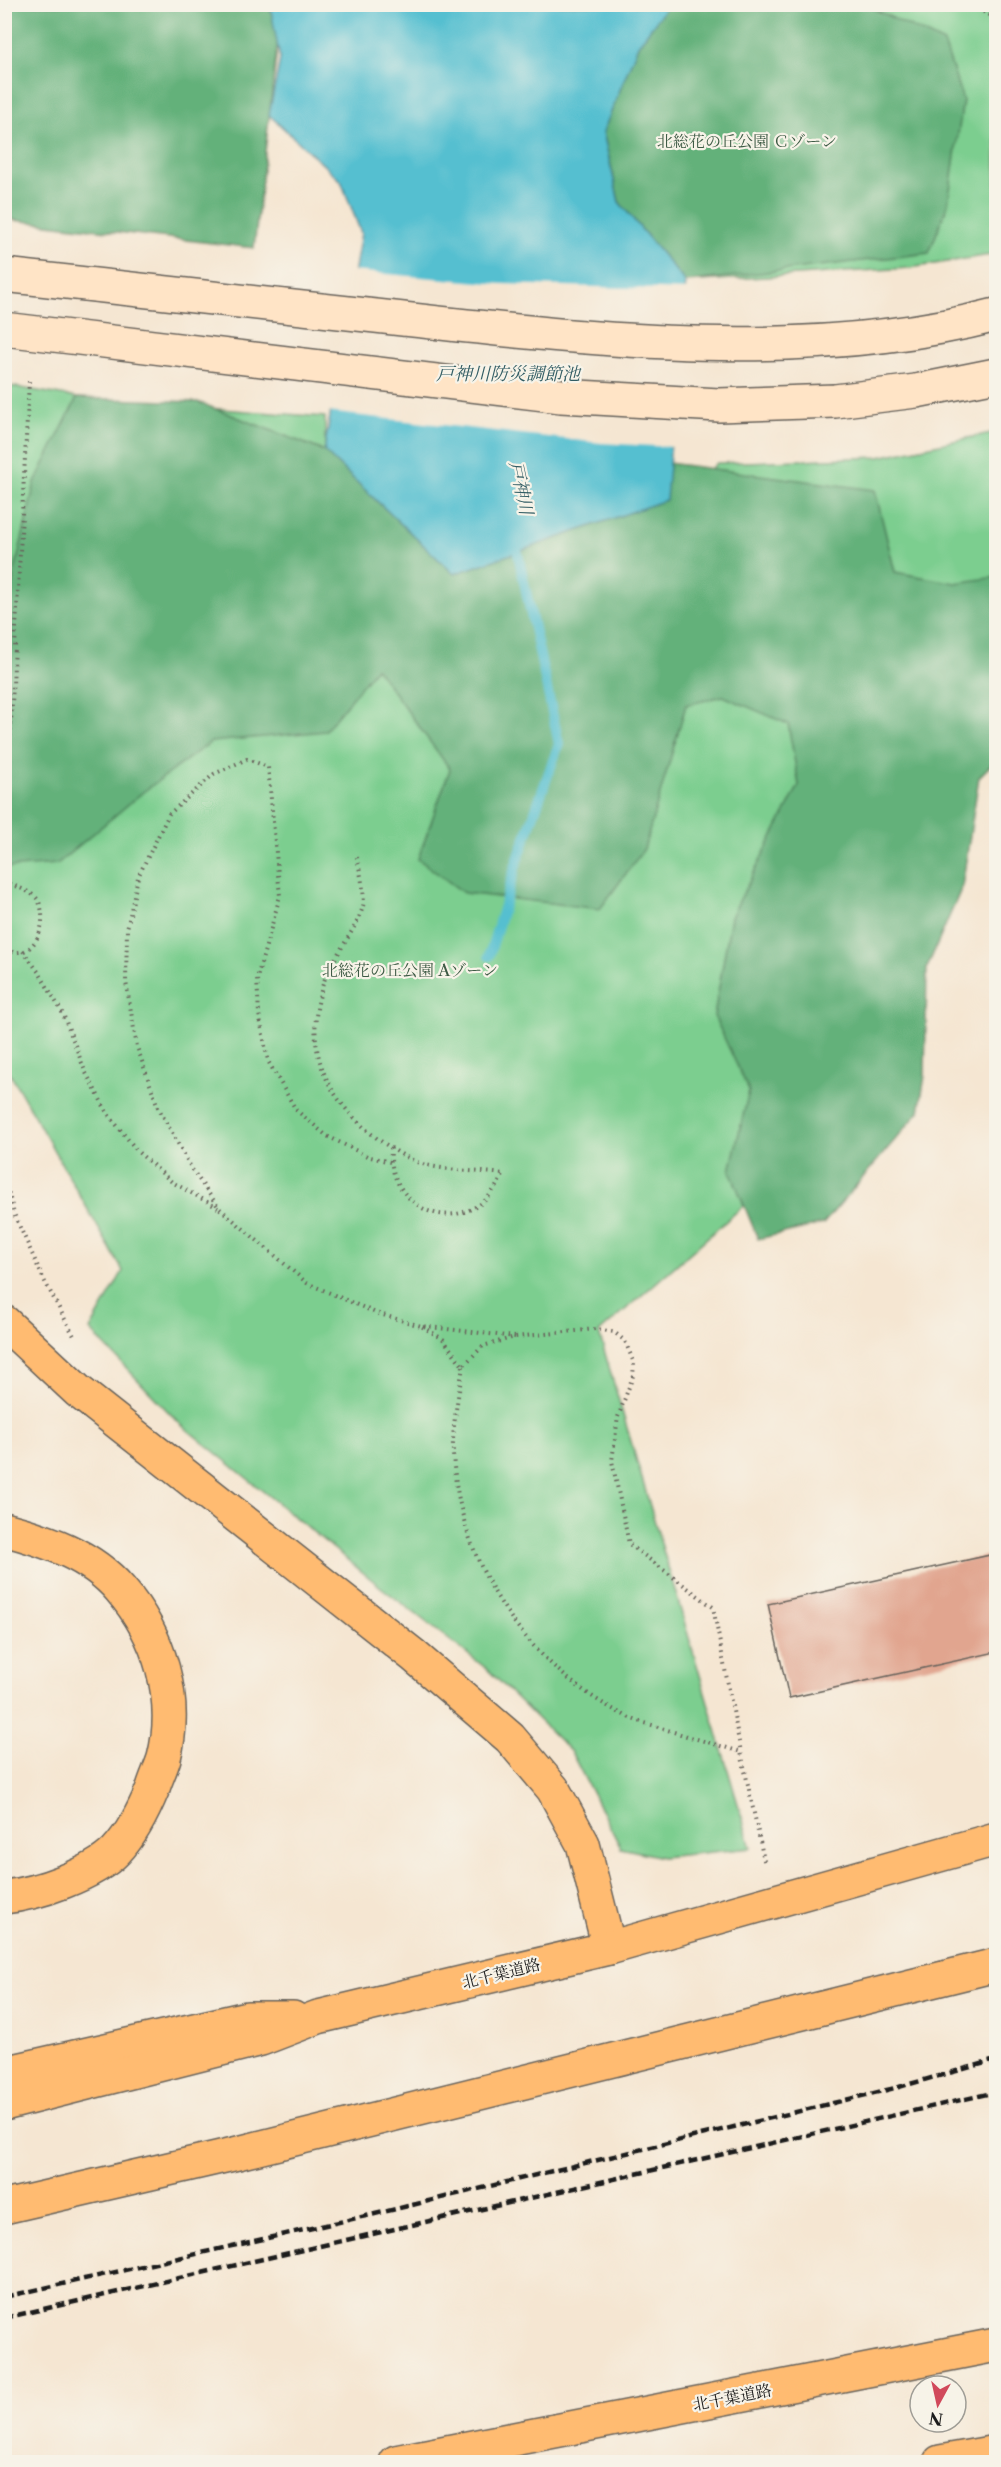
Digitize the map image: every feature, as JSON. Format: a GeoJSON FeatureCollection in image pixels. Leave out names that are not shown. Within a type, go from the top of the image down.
{"type":"FeatureCollection","features":[{"type":"Feature","properties":{"kind":"highway"},"geometry":{"type":"LineString","coordinates":[[4,1322],[78,1391],[413,1655],[510,1738],[553,1789],[584,1844],[609,1947]]}},
{"type":"Feature","properties":{"kind":"highway"},"geometry":{"type":"LineString","coordinates":[[4,1530],[33,1537],[79,1555],[119,1588],[146,1624],[164,1668],[169,1714],[164,1758],[144,1812],[116,1851],[76,1878],[19,1896],[4,1897]]}},
{"type":"Feature","properties":{"kind":"highway","name":"北千葉道路"},"geometry":{"type":"LineString","coordinates":[[4,2104],[261,2039],[318,2018],[609,1947],[996,1839]]}},
{"type":"Feature","properties":{"kind":"highway"},"geometry":{"type":"LineString","coordinates":[[4,2207],[238,2153],[996,1965]]}},
{"type":"Feature","properties":{"kind":"highway"},"geometry":{"type":"LineString","coordinates":[[4,2073],[247,2018],[318,2018]]}},
{"type":"Feature","properties":{"kind":"highway","name":"北千葉道路"},"geometry":{"type":"LineString","coordinates":[[396,2463],[996,2345]]}},
{"type":"Feature","properties":{"kind":"highway"},"geometry":{"type":"LineString","coordinates":[[940,2463],[996,2452]]}},
{"type":"Feature","properties":{"kind":"street"},"geometry":{"type":"LineString","coordinates":[[4,275],[566,336],[721,343],[823,341],[907,333],[992,316]]}},
{"type":"Feature","properties":{"kind":"street"},"geometry":{"type":"LineString","coordinates":[[4,329],[561,396],[719,405],[835,401],[916,392],[996,375]]}},
{"type":"Feature","properties":{"kind":"path"},"geometry":{"type":"LineString","coordinates":[[967,4],[996,18]]}},
{"type":"Feature","properties":{"kind":"path"},"geometry":{"type":"LineString","coordinates":[[4,856],[29,381]]}},
{"type":"Feature","properties":{"kind":"path"},"geometry":{"type":"LineString","coordinates":[[219,1208],[193,1171],[158,1107],[137,1047],[126,982],[127,929],[138,877],[169,814],[214,774],[247,759],[268,767],[280,896],[257,978],[259,1014],[268,1061],[296,1110],[327,1136],[367,1156],[390,1162]]}},
{"type":"Feature","properties":{"kind":"path"},"geometry":{"type":"LineString","coordinates":[[357,856],[364,905],[324,983],[316,1018],[318,1057],[329,1088],[361,1125],[391,1148],[424,1165],[504,1174],[492,1193],[477,1206],[459,1213],[440,1213],[422,1208],[406,1196],[395,1181],[390,1162],[391,1148]]}},
{"type":"Feature","properties":{"kind":"path"},"geometry":{"type":"LineString","coordinates":[[4,882],[29,893],[38,901],[41,919],[40,933],[33,945],[22,951],[4,951]]}},
{"type":"Feature","properties":{"kind":"path"},"geometry":{"type":"LineString","coordinates":[[22,951],[40,974],[63,1014],[85,1071],[108,1114],[138,1152],[172,1182],[219,1208],[307,1283],[376,1313],[421,1326],[515,1337]]}},
{"type":"Feature","properties":{"kind":"path"},"geometry":{"type":"LineString","coordinates":[[4,1175],[14,1214],[44,1280],[74,1337]]}},
{"type":"Feature","properties":{"kind":"path"},"geometry":{"type":"LineString","coordinates":[[421,1326],[443,1339],[463,1366]]}},
{"type":"Feature","properties":{"kind":"path"},"geometry":{"type":"LineString","coordinates":[[741,1752],[625,1716],[577,1687],[539,1655],[503,1608],[475,1558],[459,1499],[453,1451],[463,1366],[483,1346],[515,1337],[596,1329],[614,1332],[625,1341],[634,1363],[634,1369],[627,1397],[618,1417],[612,1461],[629,1544],[713,1607],[765,1865]]}},
{"type":"Feature","properties":{"kind":"green space"},"geometry":{"type":"Polygon","coordinates":[[[5,5],[282,5],[254,248],[5,219],[5,5]]]}},
{"type":"Feature","properties":{"kind":"green space","name":"北総花の丘公園 Ｃゾーン"},"geometry":{"type":"Polygon","coordinates":[[[668,5],[996,5],[996,254],[910,268],[685,282],[619,202],[668,5]]]}},
{"type":"Feature","properties":{"kind":"green space","name":"北総花の丘公園 Ｃゾーン"},"geometry":{"type":"Polygon","coordinates":[[[668,5],[866,5],[944,43],[963,100],[948,204],[929,253],[685,282],[619,202],[603,132],[638,45],[668,5]]]}},
{"type":"Feature","properties":{"kind":"green space","name":"北総花の丘公園 Aゾーン"},"geometry":{"type":"Polygon","coordinates":[[[4,385],[78,398],[325,417],[325,451],[674,500],[717,463],[879,457],[996,432],[996,742],[750,1200],[599,1333],[751,1848],[662,1857],[621,1848],[571,1752],[487,1669],[382,1588],[179,1423],[90,1330],[123,1271],[5,1065],[4,385]]]}},
{"type":"Feature","properties":{"kind":"green space"},"geometry":{"type":"Polygon","coordinates":[[[77,398],[198,402],[324,451],[454,574],[665,500],[669,463],[875,490],[895,572],[955,583],[996,577],[996,760],[979,777],[962,887],[927,968],[925,1076],[919,1112],[823,1224],[758,1239],[730,1171],[749,1091],[714,1016],[731,917],[799,785],[788,724],[723,696],[686,705],[644,849],[600,909],[464,893],[418,859],[450,769],[376,668],[325,731],[211,742],[143,792],[57,864],[5,868],[4,628],[35,482],[77,398]]]}},
{"type":"Feature","properties":{"kind":"water","name":"戸神川防災調節池"},"geometry":{"type":"Polygon","coordinates":[[[270,5],[668,5],[638,45],[603,132],[619,202],[685,282],[666,500],[454,574],[324,451],[361,233],[341,181],[269,115],[280,59],[270,5]]]}},
{"type":"Feature","properties":{"kind":"pier"},"geometry":{"type":"Polygon","coordinates":[[[352,271],[501,284],[687,290],[673,447],[601,443],[328,412],[352,271]]]}},
{"type":"Feature","properties":{"kind":"building"},"geometry":{"type":"Polygon","coordinates":[[[990,1555],[996,1586],[996,1652],[789,1698],[768,1604],[990,1555]]]}},
{"type":"Feature","properties":{"kind":"waterway","name":"戸神川"},"geometry":{"type":"LineString","coordinates":[[489,956],[516,865],[559,744],[515,540]]}},
{"type":"Feature","properties":{"kind":"railway"},"geometry":{"type":"LineString","coordinates":[[4,2297],[375,2214],[899,2087],[996,2060]]}},
{"type":"Feature","properties":{"kind":"railway"},"geometry":{"type":"LineString","coordinates":[[4,2318],[996,2092]]}}]}
